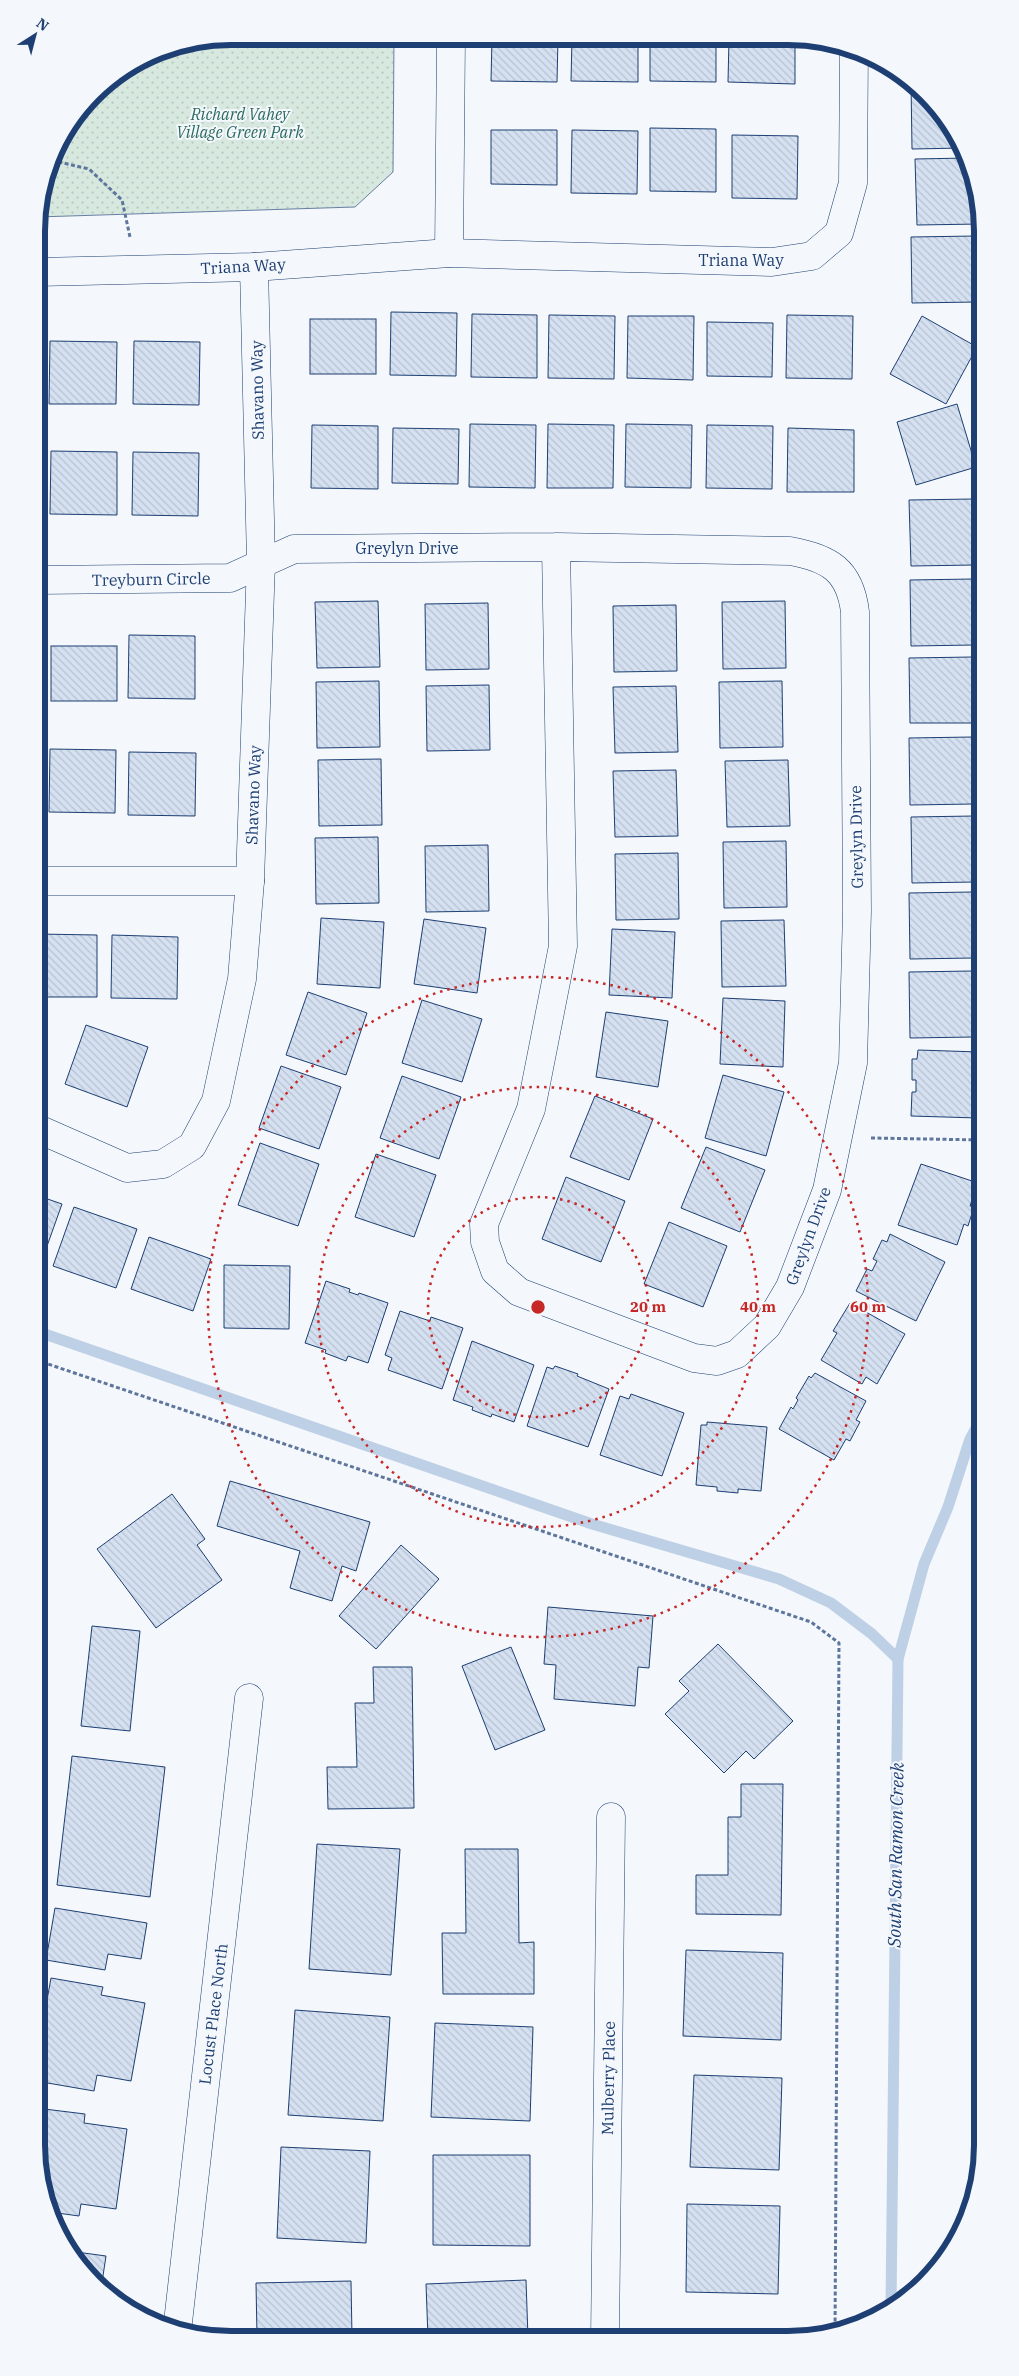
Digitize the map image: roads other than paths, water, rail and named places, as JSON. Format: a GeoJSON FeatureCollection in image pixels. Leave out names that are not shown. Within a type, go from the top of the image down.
{"type":"FeatureCollection","features":[{"type":"Feature","properties":{"kind":"street"},"geometry":{"type":"LineString","coordinates":[[449,253],[451,45]]}},
{"type":"Feature","properties":{"kind":"street","name":"Triana Way"},"geometry":{"type":"LineString","coordinates":[[45,272],[254,267],[449,253],[772,262],[812,256],[840,233],[853,183],[854,57]]}},
{"type":"Feature","properties":{"kind":"street","name":"Shavano Way"},"geometry":{"type":"LineString","coordinates":[[45,1132],[128,1168],[163,1164],[192,1146],[216,1101],[242,979],[250,881],[261,562],[254,267]]}},
{"type":"Feature","properties":{"kind":"street","name":"Greylyn Drive"},"geometry":{"type":"LineString","coordinates":[[261,562],[294,549],[556,547],[790,551],[813,555],[834,567],[849,586],[855,612],[857,911],[853,1062],[827,1190],[790,1287],[767,1326],[738,1354],[717,1360],[694,1358],[519,1292],[504,1281],[495,1271],[485,1242],[484,1224],[531,1109],[563,946],[556,547]]}},
{"type":"Feature","properties":{"kind":"street","name":"Treyburn Circle"},"geometry":{"type":"LineString","coordinates":[[45,580],[230,578],[261,562]]}},
{"type":"Feature","properties":{"kind":"street"},"geometry":{"type":"LineString","coordinates":[[45,881],[250,881]]}},
{"type":"Feature","properties":{"kind":"street","name":"Locust Place North"},"geometry":{"type":"LineString","coordinates":[[178,2323],[249,1698]]}},
{"type":"Feature","properties":{"kind":"street","name":"Mulberry Place"},"geometry":{"type":"LineString","coordinates":[[605,2331],[611,1817]]}},
{"type":"Feature","properties":{"kind":"waterway"},"geometry":{"type":"LineString","coordinates":[[45,1334],[592,1524],[779,1579],[831,1603],[872,1634],[898,1659]]}},
{"type":"Feature","properties":{"kind":"waterway","name":"South San Ramon Creek"},"geometry":{"type":"LineString","coordinates":[[891,2300],[898,1659],[924,1564],[948,1507],[974,1432]]}},
{"type":"Feature","properties":{"kind":"park label","name":"Richard Vahey Village Green Park"},"geometry":{"type":"Point","coordinates":[240,123]}}]}
